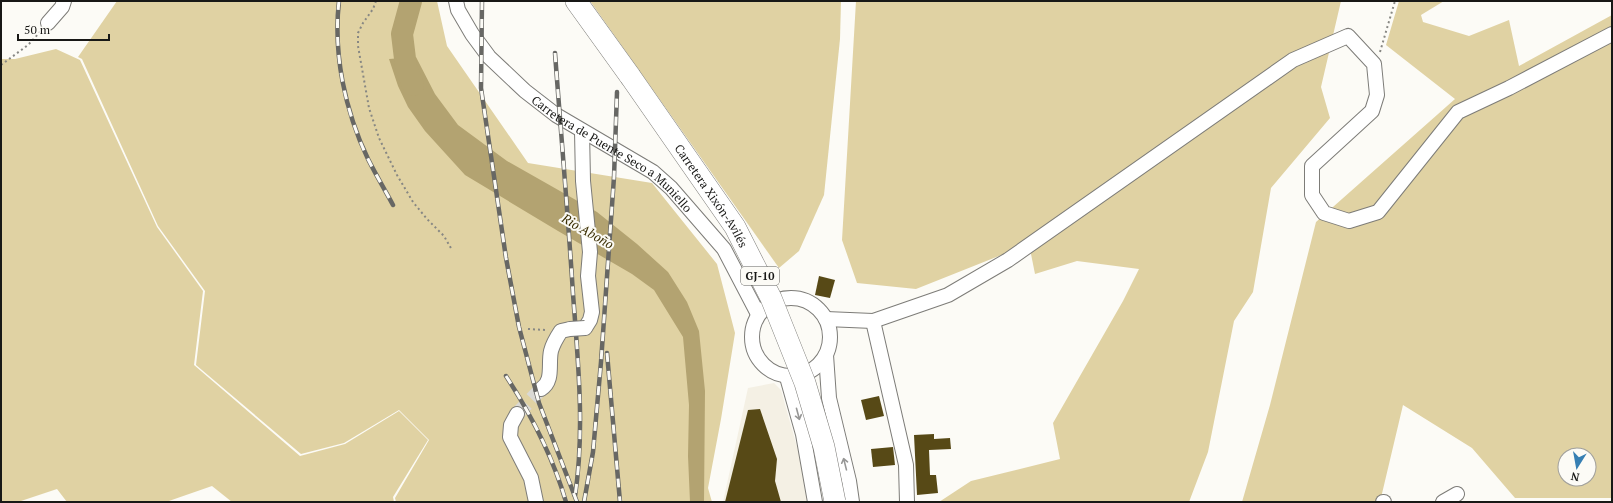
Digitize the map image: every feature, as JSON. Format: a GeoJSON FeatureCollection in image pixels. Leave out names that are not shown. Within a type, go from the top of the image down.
{"type":"FeatureCollection","features":[{"type":"Feature","properties":{"kind":"highway","name":"Carretera Xixón-Avilés"},"geometry":{"type":"LineString","coordinates":[[576,1],[735,227],[771,298],[805,383],[824,447],[835,502]]}},
{"type":"Feature","properties":{"kind":"street"},"geometry":{"type":"LineString","coordinates":[[48,23],[62,7],[64,1]]}},
{"type":"Feature","properties":{"kind":"street","name":"Carretera de Puente Seco a Muniello"},"geometry":{"type":"LineString","coordinates":[[456,1],[458,10],[472,34],[489,57],[525,90],[556,115],[652,172],[672,188],[724,249],[758,314]]}},
{"type":"Feature","properties":{"kind":"street"},"geometry":{"type":"LineString","coordinates":[[826,319],[873,322],[948,295],[1008,260],[1293,60],[1348,36],[1374,64],[1377,95],[1372,111],[1312,166],[1312,195],[1324,213],[1349,221],[1378,212],[1458,112],[1510,88],[1612,34]]}},
{"type":"Feature","properties":{"kind":"street"},"geometry":{"type":"LineString","coordinates":[[541,389],[546,386],[548,381],[551,352],[554,341],[566,330],[585,328],[590,320],[592,312],[588,276],[590,252],[584,180],[582,131]]}},
{"type":"Feature","properties":{"kind":"street"},"geometry":{"type":"LineString","coordinates":[[794,298],[807,301],[818,309],[826,319],[830,331],[830,343],[826,355],[820,364],[810,372],[799,376],[787,377],[771,372],[759,361],[752,346],[752,329],[758,314],[768,305],[780,299],[794,298]]}},
{"type":"Feature","properties":{"kind":"street"},"geometry":{"type":"LineString","coordinates":[[873,322],[906,465],[907,502]]}},
{"type":"Feature","properties":{"kind":"street"},"geometry":{"type":"LineString","coordinates":[[826,355],[829,398],[850,481],[852,502]]}},
{"type":"Feature","properties":{"kind":"street"},"geometry":{"type":"LineString","coordinates":[[787,377],[803,434],[815,502]]}},
{"type":"Feature","properties":{"kind":"street"},"geometry":{"type":"LineString","coordinates":[[517,414],[511,425],[510,437],[531,478],[536,502]]}},
{"type":"Feature","properties":{"kind":"street"},"geometry":{"type":"LineString","coordinates":[[1443,502],[1457,494]]}},
{"type":"Feature","properties":{"kind":"path"},"geometry":{"type":"LineString","coordinates":[[376,1],[373,9],[358,33],[358,46],[369,108],[379,138],[397,175],[413,202],[444,236],[452,250]]}},
{"type":"Feature","properties":{"kind":"path"},"geometry":{"type":"LineString","coordinates":[[1374,64],[1379,55],[1395,1]]}},
{"type":"Feature","properties":{"kind":"path"},"geometry":{"type":"LineString","coordinates":[[1,65],[28,44],[48,23]]}},
{"type":"Feature","properties":{"kind":"path"},"geometry":{"type":"LineString","coordinates":[[528,329],[566,330]]}},
{"type":"Feature","properties":{"kind":"shaded area"},"geometry":{"type":"Polygon","coordinates":[[[117,1],[437,1],[447,46],[528,163],[652,183],[717,264],[735,333],[708,488],[712,502],[396,502],[395,498],[429,440],[399,410],[344,443],[301,454],[196,365],[205,291],[158,226],[82,59],[78,57],[117,1]]]}},
{"type":"Feature","properties":{"kind":"shaded area"},"geometry":{"type":"Polygon","coordinates":[[[590,1],[841,1],[840,39],[824,195],[799,251],[779,268],[590,1]]]}},
{"type":"Feature","properties":{"kind":"shaded area"},"geometry":{"type":"Polygon","coordinates":[[[856,1],[1341,1],[1321,87],[1330,118],[1271,188],[1253,292],[1234,321],[1208,452],[1189,502],[939,502],[971,481],[1060,459],[1053,423],[1123,301],[1139,269],[1077,261],[1035,274],[1029,244],[916,289],[857,283],[842,240],[856,1]]]}},
{"type":"Feature","properties":{"kind":"shaded area"},"geometry":{"type":"Polygon","coordinates":[[[1399,1],[1444,1],[1421,15],[1423,22],[1469,36],[1509,20],[1519,66],[1612,15],[1612,498],[1515,498],[1472,448],[1403,405],[1380,502],[1242,502],[1270,405],[1316,222],[1455,99],[1386,45],[1399,1]]]}},
{"type":"Feature","properties":{"kind":"shaded area"},"geometry":{"type":"Polygon","coordinates":[[[56,49],[80,60],[157,227],[203,291],[194,365],[300,456],[345,444],[399,411],[428,440],[393,497],[394,502],[232,502],[212,486],[166,502],[67,502],[57,489],[18,502],[1,502],[1,59],[15,59],[56,49]]]}},
{"type":"Feature","properties":{"kind":"shaded area"},"geometry":{"type":"Polygon","coordinates":[[[774,383],[781,390],[806,479],[808,502],[723,502],[748,388],[774,383]]]}},
{"type":"Feature","properties":{"kind":"water"},"geometry":{"type":"Polygon","coordinates":[[[416,57],[435,94],[458,125],[507,161],[597,212],[637,244],[668,272],[687,302],[699,331],[705,391],[704,502],[690,502],[688,456],[689,405],[683,337],[654,290],[632,274],[465,175],[425,131],[408,107],[398,86],[389,59],[416,57]]]}},
{"type":"Feature","properties":{"kind":"building"},"geometry":{"type":"Polygon","coordinates":[[[819,276],[835,280],[830,298],[815,295],[819,276]]]}},
{"type":"Feature","properties":{"kind":"building"},"geometry":{"type":"Polygon","coordinates":[[[879,396],[884,416],[866,420],[861,400],[879,396]]]}},
{"type":"Feature","properties":{"kind":"building"},"geometry":{"type":"Polygon","coordinates":[[[760,409],[777,459],[775,481],[781,502],[725,502],[748,410],[760,409]]]}},
{"type":"Feature","properties":{"kind":"building"},"geometry":{"type":"Polygon","coordinates":[[[934,434],[934,439],[950,438],[951,449],[929,450],[930,475],[936,475],[938,493],[917,495],[914,435],[934,434]]]}},
{"type":"Feature","properties":{"kind":"building"},"geometry":{"type":"Polygon","coordinates":[[[893,447],[895,465],[873,467],[871,449],[893,447]]]}},
{"type":"Feature","properties":{"kind":"waterway","name":"Rio Aboño"},"geometry":{"type":"LineString","coordinates":[[411,1],[402,34],[406,67],[413,85]]}},
{"type":"Feature","properties":{"kind":"tunnel"},"geometry":{"type":"LineString","coordinates":[[517,414],[541,389]]}},
{"type":"Feature","properties":{"kind":"railway"},"geometry":{"type":"LineString","coordinates":[[339,1],[339,62],[347,102],[353,122],[368,159],[393,205]]}},
{"type":"Feature","properties":{"kind":"railway"},"geometry":{"type":"LineString","coordinates":[[482,1],[481,88],[506,258],[519,327],[539,403],[577,502]]}},
{"type":"Feature","properties":{"kind":"railway"},"geometry":{"type":"LineString","coordinates":[[555,53],[580,395],[580,446],[575,496]]}},
{"type":"Feature","properties":{"kind":"railway"},"geometry":{"type":"LineString","coordinates":[[584,502],[593,452],[601,362],[614,177],[617,92]]}},
{"type":"Feature","properties":{"kind":"railway"},"geometry":{"type":"LineString","coordinates":[[607,353],[620,502]]}},
{"type":"Feature","properties":{"kind":"railway"},"geometry":{"type":"LineString","coordinates":[[506,376],[525,406],[541,437],[555,469],[566,502]]}}]}
